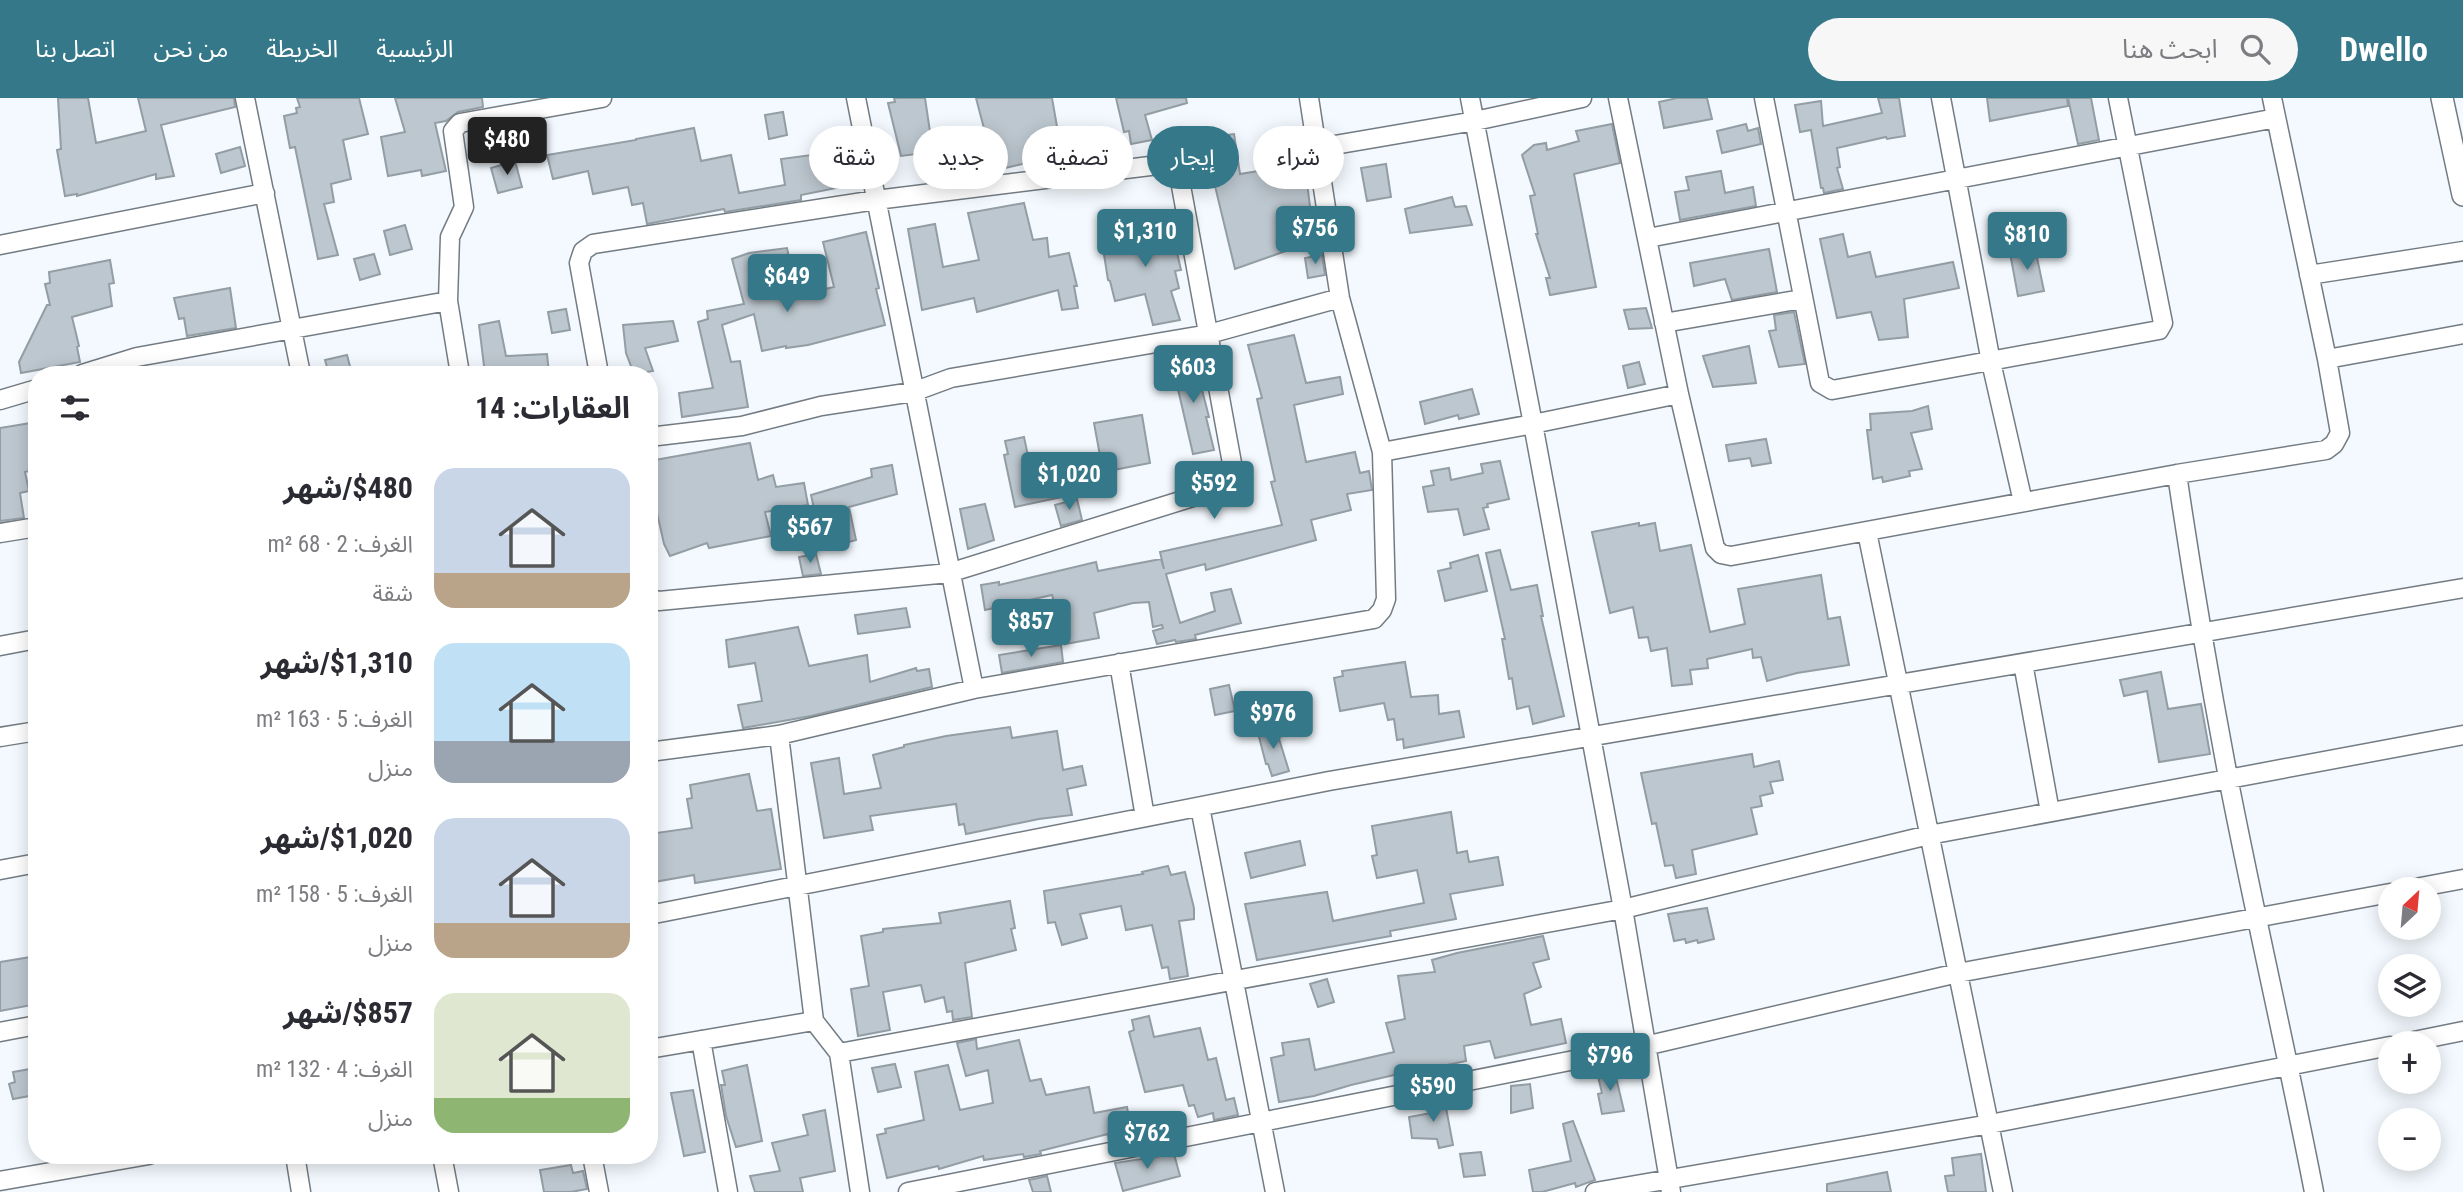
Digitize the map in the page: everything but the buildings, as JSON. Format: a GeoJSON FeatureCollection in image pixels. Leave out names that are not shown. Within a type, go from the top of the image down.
{"type":"FeatureCollection","features":[{"type":"Feature","properties":{"kind":"street"},"geometry":{"type":"LineString","coordinates":[[245,98],[300,366]]}},
{"type":"Feature","properties":{"kind":"street"},"geometry":{"type":"LineString","coordinates":[[459,366],[447,301],[450,237],[464,207],[453,131],[460,123],[602,98]]}},
{"type":"Feature","properties":{"kind":"street"},"geometry":{"type":"LineString","coordinates":[[856,98],[974,689]]}},
{"type":"Feature","properties":{"kind":"street"},"geometry":{"type":"LineString","coordinates":[[1309,98],[1313,126]]}},
{"type":"Feature","properties":{"kind":"street"},"geometry":{"type":"LineString","coordinates":[[1470,98],[1534,424],[1623,909],[1670,1186]]}},
{"type":"Feature","properties":{"kind":"street"},"geometry":{"type":"LineString","coordinates":[[1344,143],[1475,121],[1582,98]]}},
{"type":"Feature","properties":{"kind":"street"},"geometry":{"type":"LineString","coordinates":[[1618,98],[1679,394],[1715,548],[1721,554],[1731,556],[2177,474],[2326,450],[2334,444],[2340,433],[2327,359],[2272,98]]}},
{"type":"Feature","properties":{"kind":"street"},"geometry":{"type":"LineString","coordinates":[[1764,98],[1784,211],[1820,383],[1832,390],[1992,362],[2159,330],[2162,327],[2118,98]]}},
{"type":"Feature","properties":{"kind":"street"},"geometry":{"type":"LineString","coordinates":[[1941,98],[2022,502]]}},
{"type":"Feature","properties":{"kind":"street"},"geometry":{"type":"LineString","coordinates":[[2442,98],[2463,195]]}},
{"type":"Feature","properties":{"kind":"street"},"geometry":{"type":"LineString","coordinates":[[1648,239],[2276,118]]}},
{"type":"Feature","properties":{"kind":"street"},"geometry":{"type":"LineString","coordinates":[[598,366],[579,263],[583,251],[593,244],[876,200],[1158,165],[1166,166],[1179,175],[1234,474],[1225,488],[949,573],[658,601]]}},
{"type":"Feature","properties":{"kind":"street"},"geometry":{"type":"LineString","coordinates":[[658,751],[779,736],[974,689],[1374,619],[1386,600],[1382,452],[1340,298],[1323,189]]}},
{"type":"Feature","properties":{"kind":"street"},"geometry":{"type":"LineString","coordinates":[[0,245],[265,193]]}},
{"type":"Feature","properties":{"kind":"street"},"geometry":{"type":"LineString","coordinates":[[2309,275],[2463,251]]}},
{"type":"Feature","properties":{"kind":"street"},"geometry":{"type":"LineString","coordinates":[[658,436],[742,426],[821,406],[913,392],[951,378],[1209,334],[1340,298]]}},
{"type":"Feature","properties":{"kind":"street"},"geometry":{"type":"LineString","coordinates":[[1664,323],[1802,299]]}},
{"type":"Feature","properties":{"kind":"street"},"geometry":{"type":"LineString","coordinates":[[138,366],[293,328],[447,301]]}},
{"type":"Feature","properties":{"kind":"street"},"geometry":{"type":"LineString","coordinates":[[2327,359],[2463,334]]}},
{"type":"Feature","properties":{"kind":"street"},"geometry":{"type":"LineString","coordinates":[[0,400],[28,391]]}},
{"type":"Feature","properties":{"kind":"street"},"geometry":{"type":"LineString","coordinates":[[1382,452],[1679,394]]}},
{"type":"Feature","properties":{"kind":"street"},"geometry":{"type":"LineString","coordinates":[[2177,474],[2201,632],[2229,779],[2314,1192]]}},
{"type":"Feature","properties":{"kind":"street"},"geometry":{"type":"LineString","coordinates":[[0,533],[28,528]]}},
{"type":"Feature","properties":{"kind":"street"},"geometry":{"type":"LineString","coordinates":[[1867,532],[2003,1192]]}},
{"type":"Feature","properties":{"kind":"street"},"geometry":{"type":"LineString","coordinates":[[658,913],[1329,781],[2463,588]]}},
{"type":"Feature","properties":{"kind":"street"},"geometry":{"type":"LineString","coordinates":[[0,646],[28,641]]}},
{"type":"Feature","properties":{"kind":"street"},"geometry":{"type":"LineString","coordinates":[[1119,663],[1146,817]]}},
{"type":"Feature","properties":{"kind":"street"},"geometry":{"type":"LineString","coordinates":[[2023,663],[2050,812]]}},
{"type":"Feature","properties":{"kind":"street"},"geometry":{"type":"LineString","coordinates":[[0,737],[28,732]]}},
{"type":"Feature","properties":{"kind":"street"},"geometry":{"type":"LineString","coordinates":[[839,1053],[1623,909],[1929,835],[2463,735]]}},
{"type":"Feature","properties":{"kind":"street"},"geometry":{"type":"LineString","coordinates":[[779,736],[814,1021],[839,1053],[860,1192]]}},
{"type":"Feature","properties":{"kind":"street"},"geometry":{"type":"LineString","coordinates":[[1200,807],[1275,1192]]}},
{"type":"Feature","properties":{"kind":"street"},"geometry":{"type":"LineString","coordinates":[[0,870],[28,865]]}},
{"type":"Feature","properties":{"kind":"street"},"geometry":{"type":"LineString","coordinates":[[2441,883],[2463,879]]}},
{"type":"Feature","properties":{"kind":"street"},"geometry":{"type":"LineString","coordinates":[[908,1192],[1645,1046],[1958,973],[2378,895]]}},
{"type":"Feature","properties":{"kind":"street"},"geometry":{"type":"LineString","coordinates":[[658,1047],[814,1021]]}},
{"type":"Feature","properties":{"kind":"street"},"geometry":{"type":"LineString","coordinates":[[0,1032],[28,1027]]}},
{"type":"Feature","properties":{"kind":"street"},"geometry":{"type":"LineString","coordinates":[[2441,1035],[2463,1031]]}},
{"type":"Feature","properties":{"kind":"street"},"geometry":{"type":"LineString","coordinates":[[701,1040],[728,1192]]}},
{"type":"Feature","properties":{"kind":"street"},"geometry":{"type":"LineString","coordinates":[[1595,1192],[1670,1186],[2378,1048]]}},
{"type":"Feature","properties":{"kind":"street"},"geometry":{"type":"LineString","coordinates":[[0,1181],[85,1164]]}},
{"type":"Feature","properties":{"kind":"street"},"geometry":{"type":"LineString","coordinates":[[297,1164],[302,1192]]}},
{"type":"Feature","properties":{"kind":"street"},"geometry":{"type":"LineString","coordinates":[[444,1164],[450,1192]]}},
{"type":"Feature","properties":{"kind":"street"},"geometry":{"type":"LineString","coordinates":[[594,1164],[599,1192]]}}]}
